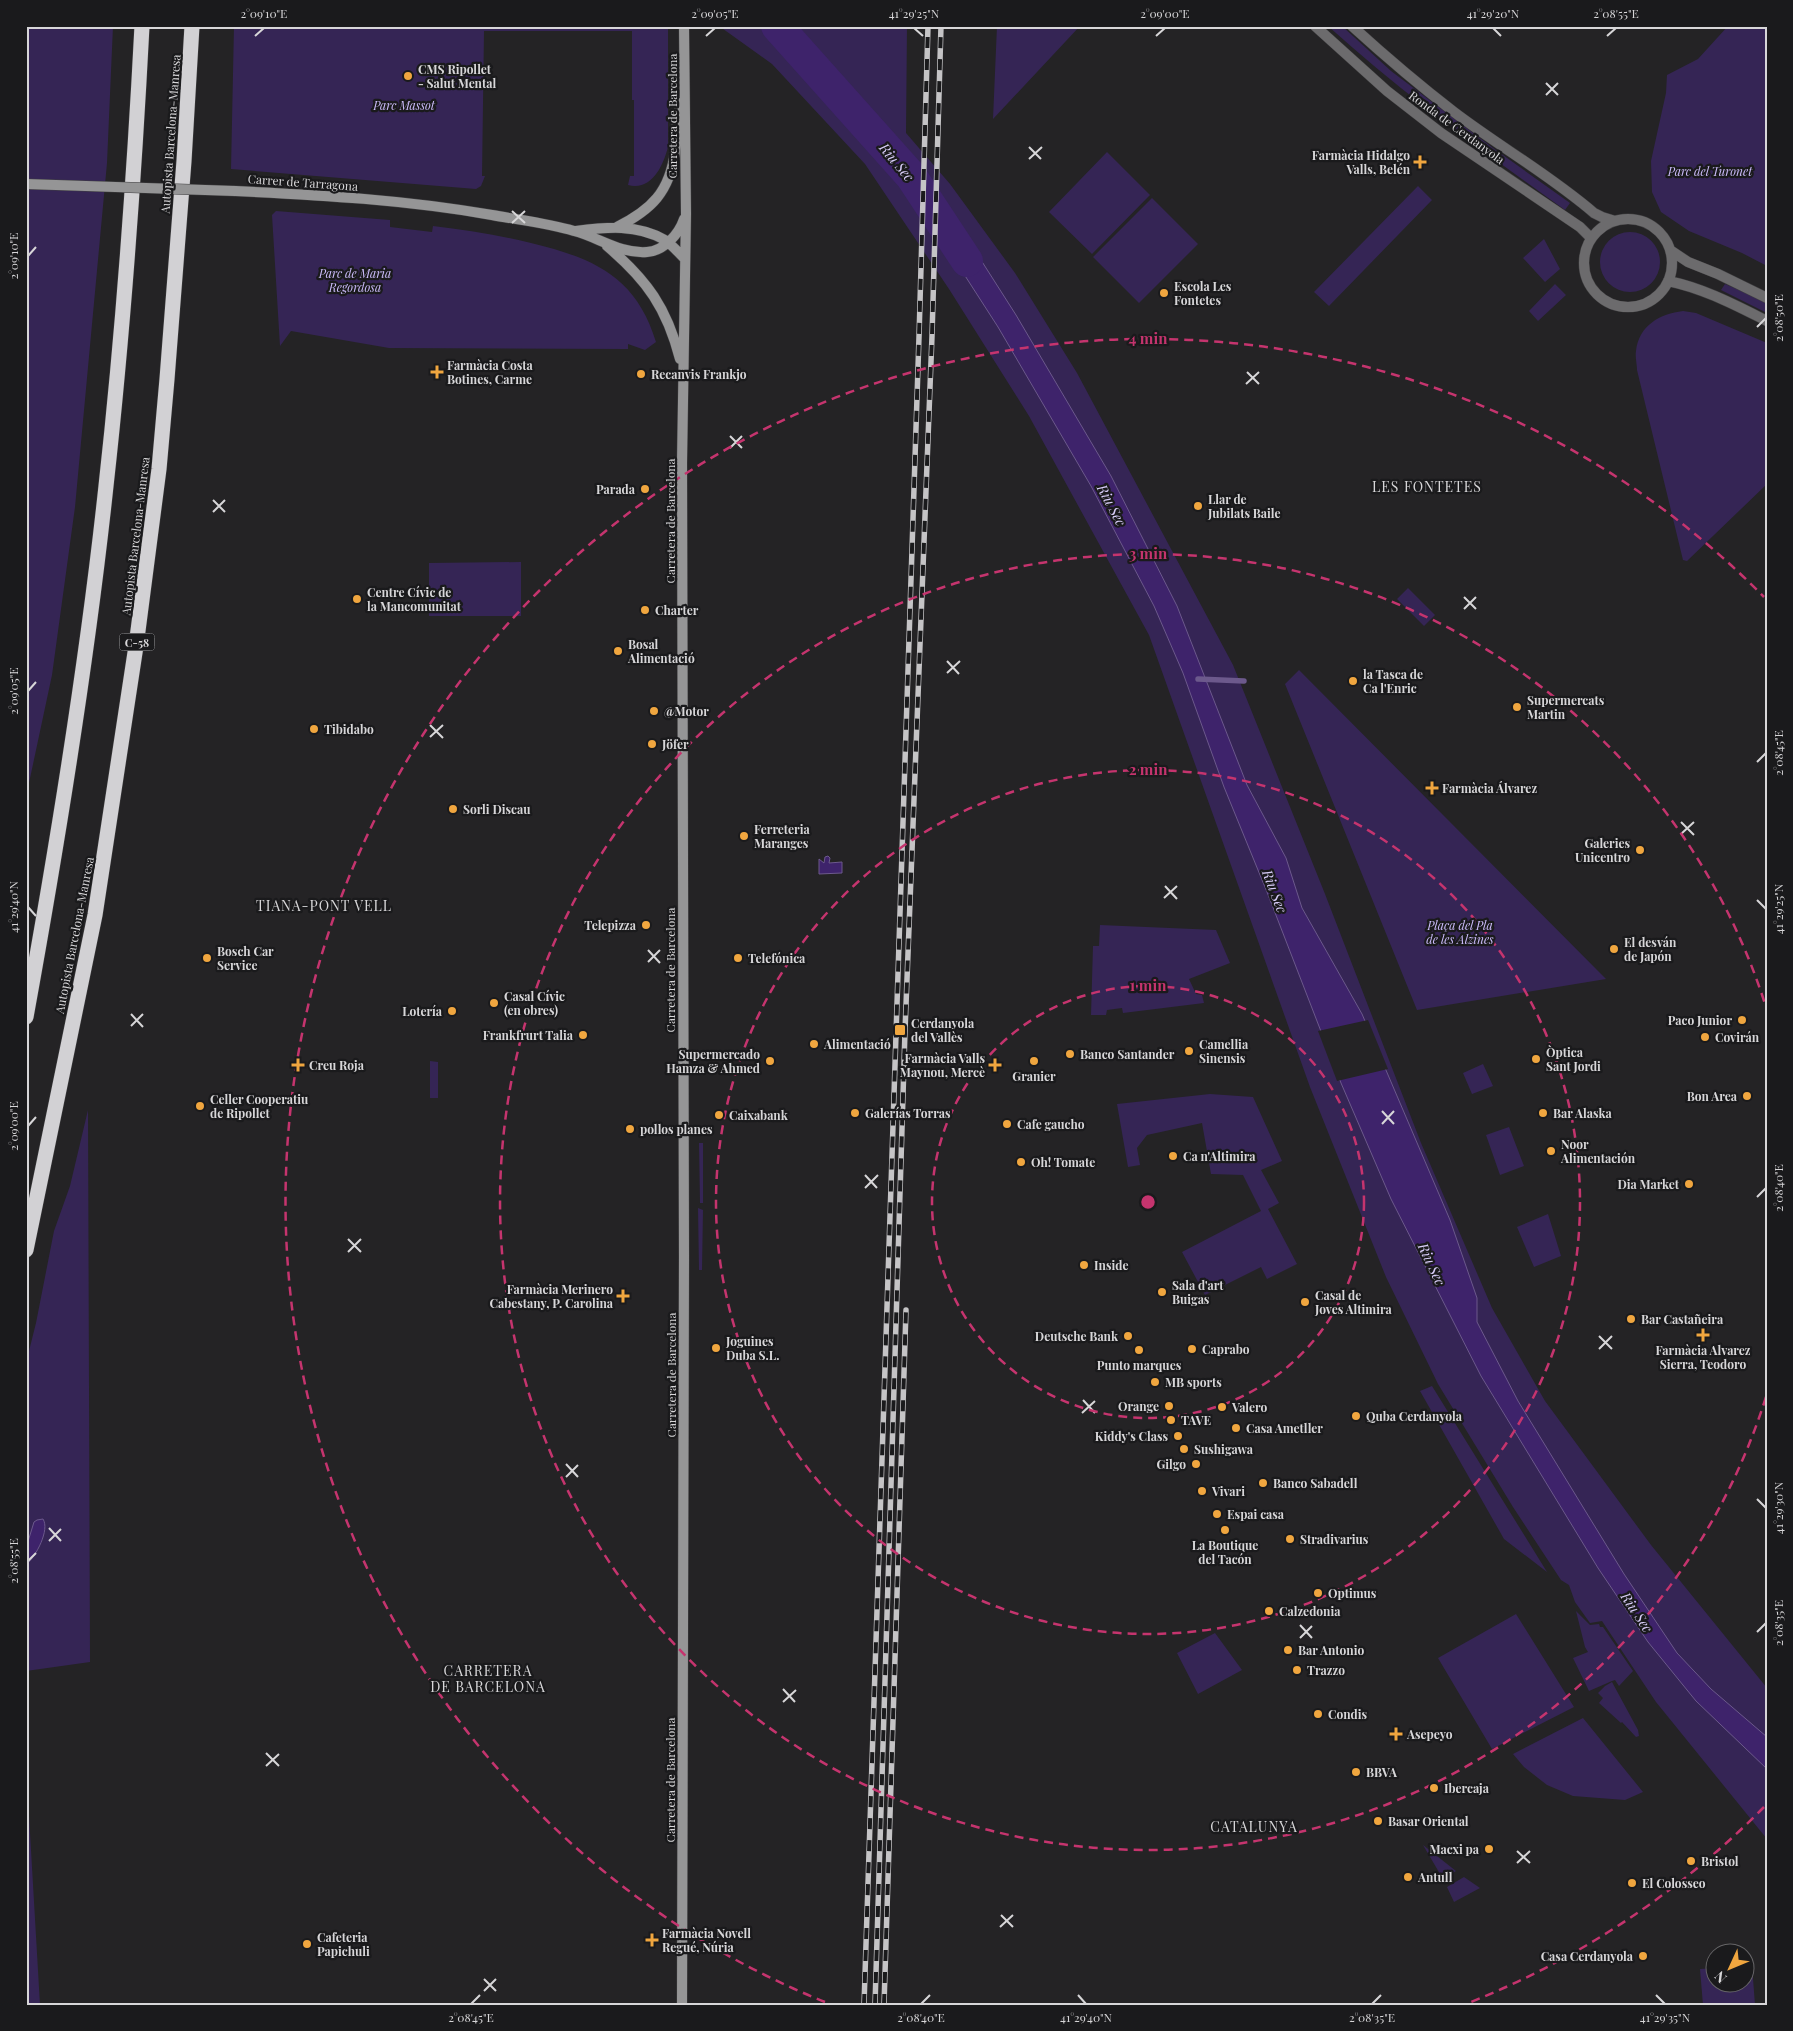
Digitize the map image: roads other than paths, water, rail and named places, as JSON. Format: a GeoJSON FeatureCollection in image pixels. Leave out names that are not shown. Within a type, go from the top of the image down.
{"type":"FeatureCollection","features":[{"type":"Feature","properties":{"kind":"highway"},"geometry":{"type":"LineString","coordinates":[[26,1017],[70,759],[106,488],[120,354],[142,26]]}},
{"type":"Feature","properties":{"kind":"highway","name":"Autopista Barcelona-Manresa"},"geometry":{"type":"LineString","coordinates":[[26,1250],[95,915],[136,646],[158,478],[184,162],[192,26]]}},
{"type":"Feature","properties":{"kind":"main road","name":"Carretera de Barcelona"},"geometry":{"type":"LineString","coordinates":[[682,2005],[684,373],[686,215],[684,26]]}},
{"type":"Feature","properties":{"kind":"main road"},"geometry":{"type":"LineString","coordinates":[[617,227],[647,209],[659,197],[669,180],[674,153],[677,114],[684,96]]}},
{"type":"Feature","properties":{"kind":"main road","name":"Carrer de Tarragona"},"geometry":{"type":"LineString","coordinates":[[26,184],[235,191],[391,201],[492,215],[575,231]]}},
{"type":"Feature","properties":{"kind":"main road"},"geometry":{"type":"LineString","coordinates":[[575,231],[604,244],[648,252],[657,250],[668,243],[679,229],[686,215]]}},
{"type":"Feature","properties":{"kind":"main road"},"geometry":{"type":"LineString","coordinates":[[575,231],[617,227],[638,229],[668,243],[685,259]]}},
{"type":"Feature","properties":{"kind":"main road"},"geometry":{"type":"LineString","coordinates":[[604,244],[634,270],[653,294],[670,324],[684,373]]}},
{"type":"Feature","properties":{"kind":"street","name":"Ronda de Cerdanyola"},"geometry":{"type":"LineString","coordinates":[[1315,26],[1387,91],[1425,121],[1580,227],[1591,238]]}},
{"type":"Feature","properties":{"kind":"street","name":"Ronda de Cerdanyola"},"geometry":{"type":"LineString","coordinates":[[1352,26],[1402,71],[1455,113],[1546,175],[1594,213],[1615,221]]}},
{"type":"Feature","properties":{"kind":"street"},"geometry":{"type":"LineString","coordinates":[[1630,219],[1650,225],[1665,240],[1670,250],[1671,271],[1668,281],[1656,296],[1639,305],[1626,306],[1614,304],[1604,299],[1595,291],[1587,279],[1584,265],[1586,251],[1591,238],[1601,228],[1615,221],[1630,219]]}},
{"type":"Feature","properties":{"kind":"street"},"geometry":{"type":"LineString","coordinates":[[1670,250],[1688,262],[1718,274],[1767,298]]}},
{"type":"Feature","properties":{"kind":"street"},"geometry":{"type":"LineString","coordinates":[[1668,281],[1685,284],[1734,304],[1767,321]]}},
{"type":"Feature","properties":{"kind":"water"},"geometry":{"type":"Polygon","coordinates":[[[944,202],[1016,315],[1111,476],[1177,606],[1247,785],[1286,858],[1302,908],[1362,1014],[1450,1220],[1477,1298],[1477,1322],[1518,1401],[1624,1574],[1677,1653],[1711,1689],[1767,1737],[1767,1769],[1696,1701],[1648,1642],[1598,1568],[1481,1376],[1391,1199],[1341,1083],[1224,787],[1183,673],[1154,606],[1091,486],[998,327],[942,240],[944,202]]]}},
{"type":"Feature","properties":{"kind":"water"},"geometry":{"type":"Polygon","coordinates":[[[828,856],[830,858],[829,863],[842,862],[842,873],[819,874],[819,859],[824,863],[825,857],[828,856]]]}},
{"type":"Feature","properties":{"kind":"water"},"geometry":{"type":"Polygon","coordinates":[[[43,1519],[45,1530],[43,1536],[38,1549],[27,1564],[26,1548],[34,1522],[43,1519]]]}},
{"type":"Feature","properties":{"kind":"waterway","name":"Riu Sec"},"geometry":{"type":"LineString","coordinates":[[777,26],[911,176],[967,261]]}},
{"type":"Feature","properties":{"kind":"waterway"},"geometry":{"type":"LineString","coordinates":[[1198,679],[1244,681]]}},
{"type":"Feature","properties":{"kind":"railway"},"geometry":{"type":"LineString","coordinates":[[864,2005],[928,26]]}},
{"type":"Feature","properties":{"kind":"railway"},"geometry":{"type":"LineString","coordinates":[[875,2005],[905,1031],[932,336],[941,26]]}},
{"type":"Feature","properties":{"kind":"railway"},"geometry":{"type":"LineString","coordinates":[[884,2005],[906,1310]]}},
{"type":"Feature","properties":{"kind":"place","name":"CMS Ripollet - Salut Mental"},"geometry":{"type":"Point","coordinates":[408,76]}},
{"type":"Feature","properties":{"kind":"place","name":"Farmàcia Hidalgo Valls, Belén"},"geometry":{"type":"Point","coordinates":[1420,162]}},
{"type":"Feature","properties":{"kind":"place","name":"Escola Les Fontetes"},"geometry":{"type":"Point","coordinates":[1164,293]}},
{"type":"Feature","properties":{"kind":"place","name":"Farmàcia Costa Botines, Carme"},"geometry":{"type":"Point","coordinates":[437,372]}},
{"type":"Feature","properties":{"kind":"place","name":"Recanvis Frankjo"},"geometry":{"type":"Point","coordinates":[641,374]}},
{"type":"Feature","properties":{"kind":"place","name":"Parada"},"geometry":{"type":"Point","coordinates":[645,489]}},
{"type":"Feature","properties":{"kind":"place","name":"Llar de Jubilats Baile"},"geometry":{"type":"Point","coordinates":[1198,506]}},
{"type":"Feature","properties":{"kind":"place","name":"Centre Cívic de la Mancomunitat"},"geometry":{"type":"Point","coordinates":[357,599]}},
{"type":"Feature","properties":{"kind":"place","name":"Charter"},"geometry":{"type":"Point","coordinates":[645,610]}},
{"type":"Feature","properties":{"kind":"place","name":"Bosal Alimentació"},"geometry":{"type":"Point","coordinates":[618,651]}},
{"type":"Feature","properties":{"kind":"place","name":"la Tasca de Ca l'Enric"},"geometry":{"type":"Point","coordinates":[1353,681]}},
{"type":"Feature","properties":{"kind":"place","name":"Supermercats Martin"},"geometry":{"type":"Point","coordinates":[1517,707]}},
{"type":"Feature","properties":{"kind":"place","name":"@Motor"},"geometry":{"type":"Point","coordinates":[654,711]}},
{"type":"Feature","properties":{"kind":"place","name":"Tibidabo"},"geometry":{"type":"Point","coordinates":[314,729]}},
{"type":"Feature","properties":{"kind":"place","name":"Jöfer"},"geometry":{"type":"Point","coordinates":[652,744]}},
{"type":"Feature","properties":{"kind":"place","name":"Farmàcia Álvarez"},"geometry":{"type":"Point","coordinates":[1432,788]}},
{"type":"Feature","properties":{"kind":"place","name":"Sorli Discau"},"geometry":{"type":"Point","coordinates":[453,809]}},
{"type":"Feature","properties":{"kind":"place","name":"Ferreteria Maranges"},"geometry":{"type":"Point","coordinates":[744,836]}},
{"type":"Feature","properties":{"kind":"place","name":"Galeries Unicentro"},"geometry":{"type":"Point","coordinates":[1640,850]}},
{"type":"Feature","properties":{"kind":"place","name":"Telepizza"},"geometry":{"type":"Point","coordinates":[646,925]}},
{"type":"Feature","properties":{"kind":"place","name":"El desván de Japón"},"geometry":{"type":"Point","coordinates":[1614,949]}},
{"type":"Feature","properties":{"kind":"place","name":"Bosch Car Service"},"geometry":{"type":"Point","coordinates":[207,958]}},
{"type":"Feature","properties":{"kind":"place","name":"Telefónica"},"geometry":{"type":"Point","coordinates":[738,958]}},
{"type":"Feature","properties":{"kind":"place","name":"Casal Cívic (en obres)"},"geometry":{"type":"Point","coordinates":[494,1003]}},
{"type":"Feature","properties":{"kind":"place","name":"Lotería"},"geometry":{"type":"Point","coordinates":[452,1011]}},
{"type":"Feature","properties":{"kind":"place","name":"Paco Junior"},"geometry":{"type":"Point","coordinates":[1742,1020]}},
{"type":"Feature","properties":{"kind":"place","name":"Cerdanyola del Vallès"},"geometry":{"type":"Point","coordinates":[900,1030]}},
{"type":"Feature","properties":{"kind":"place","name":"Frankfrurt Talia"},"geometry":{"type":"Point","coordinates":[583,1035]}},
{"type":"Feature","properties":{"kind":"place","name":"Covirán"},"geometry":{"type":"Point","coordinates":[1705,1037]}},
{"type":"Feature","properties":{"kind":"place","name":"Alimentació"},"geometry":{"type":"Point","coordinates":[814,1044]}},
{"type":"Feature","properties":{"kind":"place","name":"Camellia Sinensis"},"geometry":{"type":"Point","coordinates":[1189,1051]}},
{"type":"Feature","properties":{"kind":"place","name":"Banco Santander"},"geometry":{"type":"Point","coordinates":[1070,1054]}},
{"type":"Feature","properties":{"kind":"place","name":"Òptica Sant Jordi"},"geometry":{"type":"Point","coordinates":[1536,1059]}},
{"type":"Feature","properties":{"kind":"place","name":"Supermercado Hamza & Ahmed"},"geometry":{"type":"Point","coordinates":[770,1061]}},
{"type":"Feature","properties":{"kind":"place","name":"Granier"},"geometry":{"type":"Point","coordinates":[1034,1061]}},
{"type":"Feature","properties":{"kind":"place","name":"Creu Roja"},"geometry":{"type":"Point","coordinates":[298,1065]}},
{"type":"Feature","properties":{"kind":"place","name":"Farmàcia Valls Maynou, Mercè"},"geometry":{"type":"Point","coordinates":[995,1065]}},
{"type":"Feature","properties":{"kind":"place","name":"Bon Area"},"geometry":{"type":"Point","coordinates":[1747,1096]}},
{"type":"Feature","properties":{"kind":"place","name":"Celler Cooperatiu de Ripollet"},"geometry":{"type":"Point","coordinates":[200,1106]}},
{"type":"Feature","properties":{"kind":"place","name":"Galerías Torras"},"geometry":{"type":"Point","coordinates":[855,1113]}},
{"type":"Feature","properties":{"kind":"place","name":"Bar Alaska"},"geometry":{"type":"Point","coordinates":[1543,1113]}},
{"type":"Feature","properties":{"kind":"place","name":"Caixabank"},"geometry":{"type":"Point","coordinates":[719,1115]}},
{"type":"Feature","properties":{"kind":"place","name":"Cafe gaucho"},"geometry":{"type":"Point","coordinates":[1007,1124]}},
{"type":"Feature","properties":{"kind":"place","name":"pollos planes"},"geometry":{"type":"Point","coordinates":[630,1129]}},
{"type":"Feature","properties":{"kind":"place","name":"Noor Alimentación"},"geometry":{"type":"Point","coordinates":[1551,1151]}},
{"type":"Feature","properties":{"kind":"place","name":"Ca n'Altimira"},"geometry":{"type":"Point","coordinates":[1173,1156]}},
{"type":"Feature","properties":{"kind":"place","name":"Oh! Tomate"},"geometry":{"type":"Point","coordinates":[1021,1162]}},
{"type":"Feature","properties":{"kind":"place","name":"Dia Market"},"geometry":{"type":"Point","coordinates":[1689,1184]}},
{"type":"Feature","properties":{"kind":"place","name":"Inside"},"geometry":{"type":"Point","coordinates":[1084,1265]}},
{"type":"Feature","properties":{"kind":"place","name":"Sala d'art Buigas"},"geometry":{"type":"Point","coordinates":[1162,1292]}},
{"type":"Feature","properties":{"kind":"place","name":"Farmàcia Merinero Cabestany, P. Carolina"},"geometry":{"type":"Point","coordinates":[623,1296]}},
{"type":"Feature","properties":{"kind":"place","name":"Casal de Joves Altimira"},"geometry":{"type":"Point","coordinates":[1305,1302]}},
{"type":"Feature","properties":{"kind":"place","name":"Bar Castañeira"},"geometry":{"type":"Point","coordinates":[1631,1319]}},
{"type":"Feature","properties":{"kind":"place","name":"Farmàcia Alvarez Sierra, Teodoro"},"geometry":{"type":"Point","coordinates":[1703,1335]}},
{"type":"Feature","properties":{"kind":"place","name":"Deutsche Bank"},"geometry":{"type":"Point","coordinates":[1128,1336]}},
{"type":"Feature","properties":{"kind":"place","name":"Joguines Duba S.L."},"geometry":{"type":"Point","coordinates":[716,1348]}},
{"type":"Feature","properties":{"kind":"place","name":"Caprabo"},"geometry":{"type":"Point","coordinates":[1192,1349]}},
{"type":"Feature","properties":{"kind":"place","name":"Punto marques"},"geometry":{"type":"Point","coordinates":[1139,1350]}},
{"type":"Feature","properties":{"kind":"place","name":"MB sports"},"geometry":{"type":"Point","coordinates":[1155,1382]}},
{"type":"Feature","properties":{"kind":"place","name":"Orange"},"geometry":{"type":"Point","coordinates":[1169,1406]}},
{"type":"Feature","properties":{"kind":"place","name":"Valero"},"geometry":{"type":"Point","coordinates":[1222,1407]}},
{"type":"Feature","properties":{"kind":"place","name":"Quba Cerdanyola"},"geometry":{"type":"Point","coordinates":[1356,1416]}},
{"type":"Feature","properties":{"kind":"place","name":"TAVE"},"geometry":{"type":"Point","coordinates":[1171,1420]}},
{"type":"Feature","properties":{"kind":"place","name":"Casa Ametller"},"geometry":{"type":"Point","coordinates":[1236,1428]}},
{"type":"Feature","properties":{"kind":"place","name":"Kiddy's Class"},"geometry":{"type":"Point","coordinates":[1178,1436]}},
{"type":"Feature","properties":{"kind":"place","name":"Sushigawa"},"geometry":{"type":"Point","coordinates":[1184,1449]}},
{"type":"Feature","properties":{"kind":"place","name":"Gilgo"},"geometry":{"type":"Point","coordinates":[1196,1464]}},
{"type":"Feature","properties":{"kind":"place","name":"Banco Sabadell"},"geometry":{"type":"Point","coordinates":[1263,1483]}},
{"type":"Feature","properties":{"kind":"place","name":"Vivari"},"geometry":{"type":"Point","coordinates":[1202,1491]}},
{"type":"Feature","properties":{"kind":"place","name":"Espai casa"},"geometry":{"type":"Point","coordinates":[1217,1514]}},
{"type":"Feature","properties":{"kind":"place","name":"La Boutique del Tacón"},"geometry":{"type":"Point","coordinates":[1225,1530]}},
{"type":"Feature","properties":{"kind":"place","name":"Stradivarius"},"geometry":{"type":"Point","coordinates":[1290,1539]}},
{"type":"Feature","properties":{"kind":"place","name":"Optimus"},"geometry":{"type":"Point","coordinates":[1318,1593]}},
{"type":"Feature","properties":{"kind":"place","name":"Calzedonia"},"geometry":{"type":"Point","coordinates":[1269,1611]}},
{"type":"Feature","properties":{"kind":"place","name":"Bar Antonio"},"geometry":{"type":"Point","coordinates":[1288,1650]}},
{"type":"Feature","properties":{"kind":"place","name":"Trazzo"},"geometry":{"type":"Point","coordinates":[1297,1670]}},
{"type":"Feature","properties":{"kind":"place","name":"Condis"},"geometry":{"type":"Point","coordinates":[1318,1714]}},
{"type":"Feature","properties":{"kind":"place","name":"Asepeyo"},"geometry":{"type":"Point","coordinates":[1396,1734]}},
{"type":"Feature","properties":{"kind":"place","name":"BBVA"},"geometry":{"type":"Point","coordinates":[1356,1772]}},
{"type":"Feature","properties":{"kind":"place","name":"Ibercaja"},"geometry":{"type":"Point","coordinates":[1434,1788]}},
{"type":"Feature","properties":{"kind":"place","name":"Basar Oriental"},"geometry":{"type":"Point","coordinates":[1378,1821]}},
{"type":"Feature","properties":{"kind":"place","name":"Macxi pa"},"geometry":{"type":"Point","coordinates":[1489,1849]}},
{"type":"Feature","properties":{"kind":"place","name":"Bristol"},"geometry":{"type":"Point","coordinates":[1691,1861]}},
{"type":"Feature","properties":{"kind":"place","name":"Antull"},"geometry":{"type":"Point","coordinates":[1408,1877]}},
{"type":"Feature","properties":{"kind":"place","name":"El Colosseo"},"geometry":{"type":"Point","coordinates":[1632,1883]}},
{"type":"Feature","properties":{"kind":"place","name":"Farmàcia Novell Regué, Núria"},"geometry":{"type":"Point","coordinates":[652,1940]}},
{"type":"Feature","properties":{"kind":"place","name":"Cafeteria Papichuli"},"geometry":{"type":"Point","coordinates":[307,1944]}},
{"type":"Feature","properties":{"kind":"place","name":"Casa Cerdanyola"},"geometry":{"type":"Point","coordinates":[1643,1956]}},
{"type":"Feature","properties":{"kind":"district","name":"LES FONTETES"},"geometry":{"type":"Point","coordinates":[1427,486]}},
{"type":"Feature","properties":{"kind":"district","name":"TIANA-PONT VELL"},"geometry":{"type":"Point","coordinates":[324,905]}},
{"type":"Feature","properties":{"kind":"district","name":"CARRETERA DE BARCELONA"},"geometry":{"type":"Point","coordinates":[488,1678]}},
{"type":"Feature","properties":{"kind":"district","name":"CATALUNYA"},"geometry":{"type":"Point","coordinates":[1254,1826]}},
{"type":"Feature","properties":{"kind":"park label","name":"Parc Massot"},"geometry":{"type":"Point","coordinates":[404,105]}},
{"type":"Feature","properties":{"kind":"park label","name":"Parc del Turonet"},"geometry":{"type":"Point","coordinates":[1710,171]}},
{"type":"Feature","properties":{"kind":"park label","name":"Parc de Maria Regordosa"},"geometry":{"type":"Point","coordinates":[355,280]}},
{"type":"Feature","properties":{"kind":"park label","name":"Plaça del Pla de les Alzines"},"geometry":{"type":"Point","coordinates":[1460,932]}}]}
